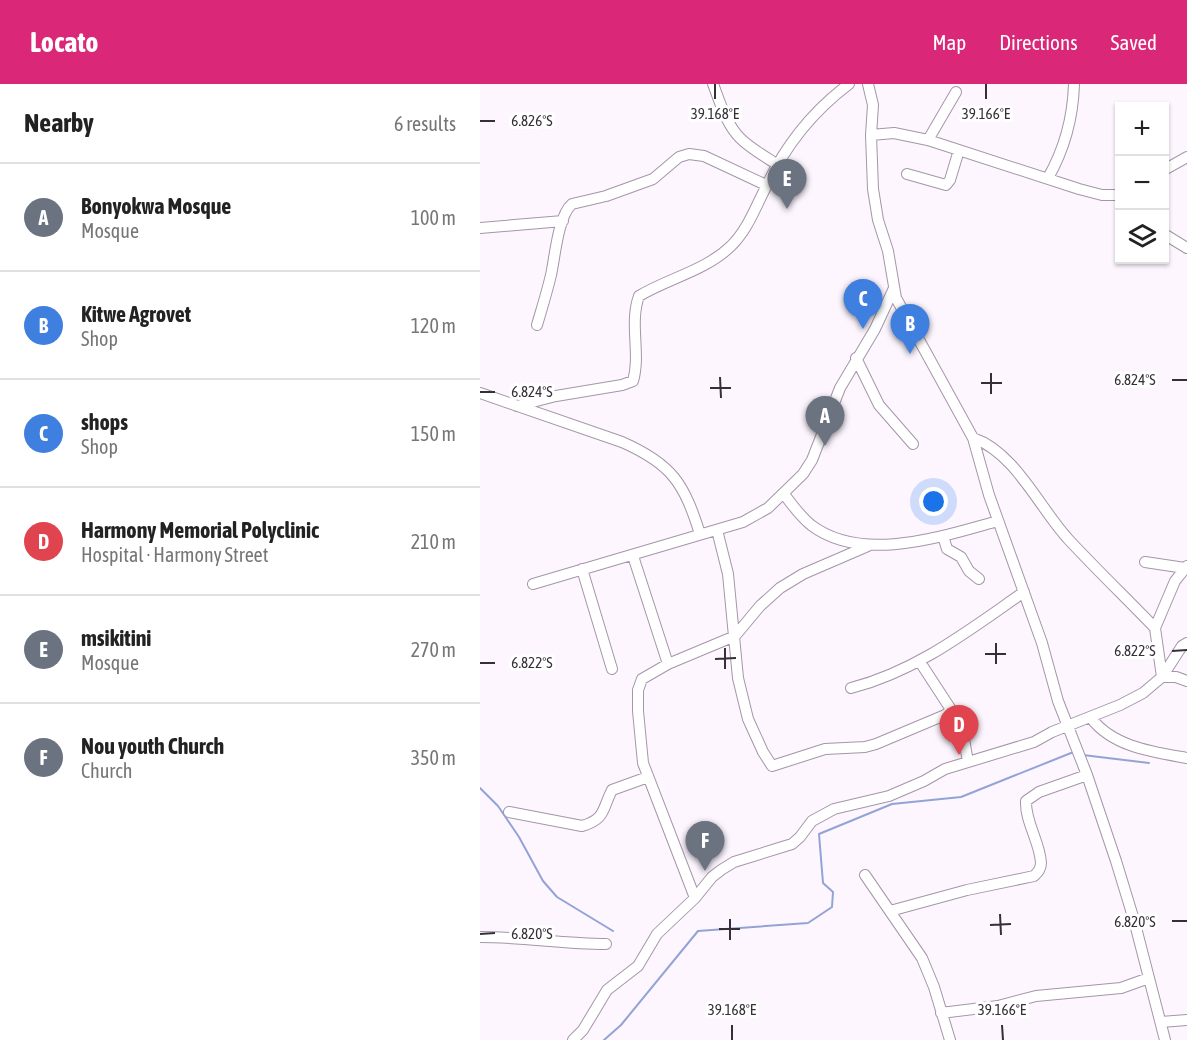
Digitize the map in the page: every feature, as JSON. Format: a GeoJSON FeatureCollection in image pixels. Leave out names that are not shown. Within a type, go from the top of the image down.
{"type":"FeatureCollection","features":[{"type":"Feature","properties":{"kind":"street"},"geometry":{"type":"LineString","coordinates":[[713,84],[734,131],[740,138],[778,165]]}},
{"type":"Feature","properties":{"kind":"street"},"geometry":{"type":"LineString","coordinates":[[517,406],[556,396],[622,386],[633,381],[635,374],[635,306],[639,296],[711,263],[731,246],[754,214],[766,185],[809,120],[849,84]]}},
{"type":"Feature","properties":{"kind":"street"},"geometry":{"type":"LineString","coordinates":[[868,84],[873,105],[871,135],[873,189],[878,220],[888,251],[894,288],[900,306],[973,438],[988,495],[1042,643],[1067,727],[1087,775],[1126,893],[1165,1040]]}},
{"type":"Feature","properties":{"kind":"street"},"geometry":{"type":"LineString","coordinates":[[1048,178],[1064,146],[1069,129],[1073,111],[1074,84]]}},
{"type":"Feature","properties":{"kind":"street"},"geometry":{"type":"LineString","coordinates":[[928,140],[956,92]]}},
{"type":"Feature","properties":{"kind":"street"},"geometry":{"type":"LineString","coordinates":[[871,135],[894,133],[928,140],[1079,189],[1115,196]]}},
{"type":"Feature","properties":{"kind":"street"},"geometry":{"type":"LineString","coordinates":[[907,174],[946,185],[950,180],[959,150]]}},
{"type":"Feature","properties":{"kind":"street"},"geometry":{"type":"LineString","coordinates":[[537,325],[551,276],[562,221],[568,207],[572,204],[606,196],[653,179],[684,155],[704,156],[766,185]]}},
{"type":"Feature","properties":{"kind":"street"},"geometry":{"type":"LineString","coordinates":[[1169,167],[1187,157]]}},
{"type":"Feature","properties":{"kind":"street"},"geometry":{"type":"LineString","coordinates":[[480,228],[562,221]]}},
{"type":"Feature","properties":{"kind":"street"},"geometry":{"type":"LineString","coordinates":[[1169,237],[1187,248]]}},
{"type":"Feature","properties":{"kind":"street"},"geometry":{"type":"LineString","coordinates":[[533,584],[717,530],[756,516],[784,494],[803,474],[812,460],[840,388],[876,328],[894,288]]}},
{"type":"Feature","properties":{"kind":"street"},"geometry":{"type":"LineString","coordinates":[[856,358],[879,405],[913,444]]}},
{"type":"Feature","properties":{"kind":"street"},"geometry":{"type":"LineString","coordinates":[[480,393],[643,451],[666,467],[685,494],[700,534]]}},
{"type":"Feature","properties":{"kind":"street"},"geometry":{"type":"LineString","coordinates":[[973,438],[991,445],[1017,472],[1068,539],[1155,628]]}},
{"type":"Feature","properties":{"kind":"street"},"geometry":{"type":"LineString","coordinates":[[784,494],[798,513],[813,526],[836,537],[868,546]]}},
{"type":"Feature","properties":{"kind":"street"},"geometry":{"type":"LineString","coordinates":[[695,898],[648,777],[640,743],[638,690],[642,680],[668,664],[735,636],[760,606],[780,588],[813,569],[868,546],[900,544],[943,536],[998,520]]}},
{"type":"Feature","properties":{"kind":"street"},"geometry":{"type":"LineString","coordinates":[[717,530],[728,574],[736,666],[748,719],[772,766],[825,749],[865,747],[876,744],[945,715],[950,710]]}},
{"type":"Feature","properties":{"kind":"street"},"geometry":{"type":"LineString","coordinates":[[943,536],[947,549],[961,557],[969,571],[979,579]]}},
{"type":"Feature","properties":{"kind":"street"},"geometry":{"type":"LineString","coordinates":[[633,556],[668,664]]}},
{"type":"Feature","properties":{"kind":"street"},"geometry":{"type":"LineString","coordinates":[[1145,562],[1186,567]]}},
{"type":"Feature","properties":{"kind":"street"},"geometry":{"type":"LineString","coordinates":[[1162,677],[1155,628],[1175,581],[1186,567]]}},
{"type":"Feature","properties":{"kind":"street"},"geometry":{"type":"LineString","coordinates":[[582,569],[612,669]]}},
{"type":"Feature","properties":{"kind":"street"},"geometry":{"type":"LineString","coordinates":[[851,688],[894,674],[920,662],[1024,592]]}},
{"type":"Feature","properties":{"kind":"street"},"geometry":{"type":"LineString","coordinates":[[573,1040],[583,1030],[607,990],[638,966],[657,934],[721,870],[734,862],[792,844],[816,818],[843,806],[889,796],[945,769],[1034,742],[1143,693],[1162,677],[1182,646],[1187,643]]}},
{"type":"Feature","properties":{"kind":"street"},"geometry":{"type":"LineString","coordinates":[[920,662],[950,710],[964,739],[968,762]]}},
{"type":"Feature","properties":{"kind":"street"},"geometry":{"type":"LineString","coordinates":[[1162,677],[1176,677],[1187,681]]}},
{"type":"Feature","properties":{"kind":"street"},"geometry":{"type":"LineString","coordinates":[[1091,718],[1103,732],[1120,742],[1187,758]]}},
{"type":"Feature","properties":{"kind":"street"},"geometry":{"type":"LineString","coordinates":[[890,911],[956,892],[1034,876],[1041,863],[1026,801],[1038,792],[1087,775]]}},
{"type":"Feature","properties":{"kind":"street"},"geometry":{"type":"LineString","coordinates":[[509,812],[582,826],[600,818],[610,793],[614,789],[648,777]]}},
{"type":"Feature","properties":{"kind":"street"},"geometry":{"type":"LineString","coordinates":[[865,876],[922,958],[934,987],[950,1040]]}},
{"type":"Feature","properties":{"kind":"street"},"geometry":{"type":"LineString","coordinates":[[480,937],[606,944]]}},
{"type":"Feature","properties":{"kind":"street"},"geometry":{"type":"LineString","coordinates":[[941,1013],[998,1006],[1036,996],[1121,988],[1149,978]]}},
{"type":"Feature","properties":{"kind":"street"},"geometry":{"type":"LineString","coordinates":[[1161,1022],[1187,1020]]}},
{"type":"Feature","properties":{"kind":"waterway"},"geometry":{"type":"LineString","coordinates":[[604,1040],[621,1025],[698,931],[808,923],[832,907],[833,892],[823,883],[819,834],[892,804],[961,797],[1075,753]]}},
{"type":"Feature","properties":{"kind":"waterway"},"geometry":{"type":"LineString","coordinates":[[1083,755],[1149,763]]}},
{"type":"Feature","properties":{"kind":"waterway"},"geometry":{"type":"LineString","coordinates":[[480,788],[498,806],[519,837],[543,881],[557,897],[613,931]]}},
{"type":"Feature","properties":{"kind":"place","name":"msikitini"},"geometry":{"type":"Point","coordinates":[787,209]}},
{"type":"Feature","properties":{"kind":"place","name":"shops"},"geometry":{"type":"Point","coordinates":[863,329]}},
{"type":"Feature","properties":{"kind":"place","name":"Kitwe Agrovet"},"geometry":{"type":"Point","coordinates":[910,354]}},
{"type":"Feature","properties":{"kind":"place","name":"Bonyokwa Mosque"},"geometry":{"type":"Point","coordinates":[825,446]}},
{"type":"Feature","properties":{"kind":"place","name":"Harmony Memorial Polyclinic"},"geometry":{"type":"Point","coordinates":[959,755]}},
{"type":"Feature","properties":{"kind":"place","name":"Nou youth Church"},"geometry":{"type":"Point","coordinates":[705,871]}}]}
